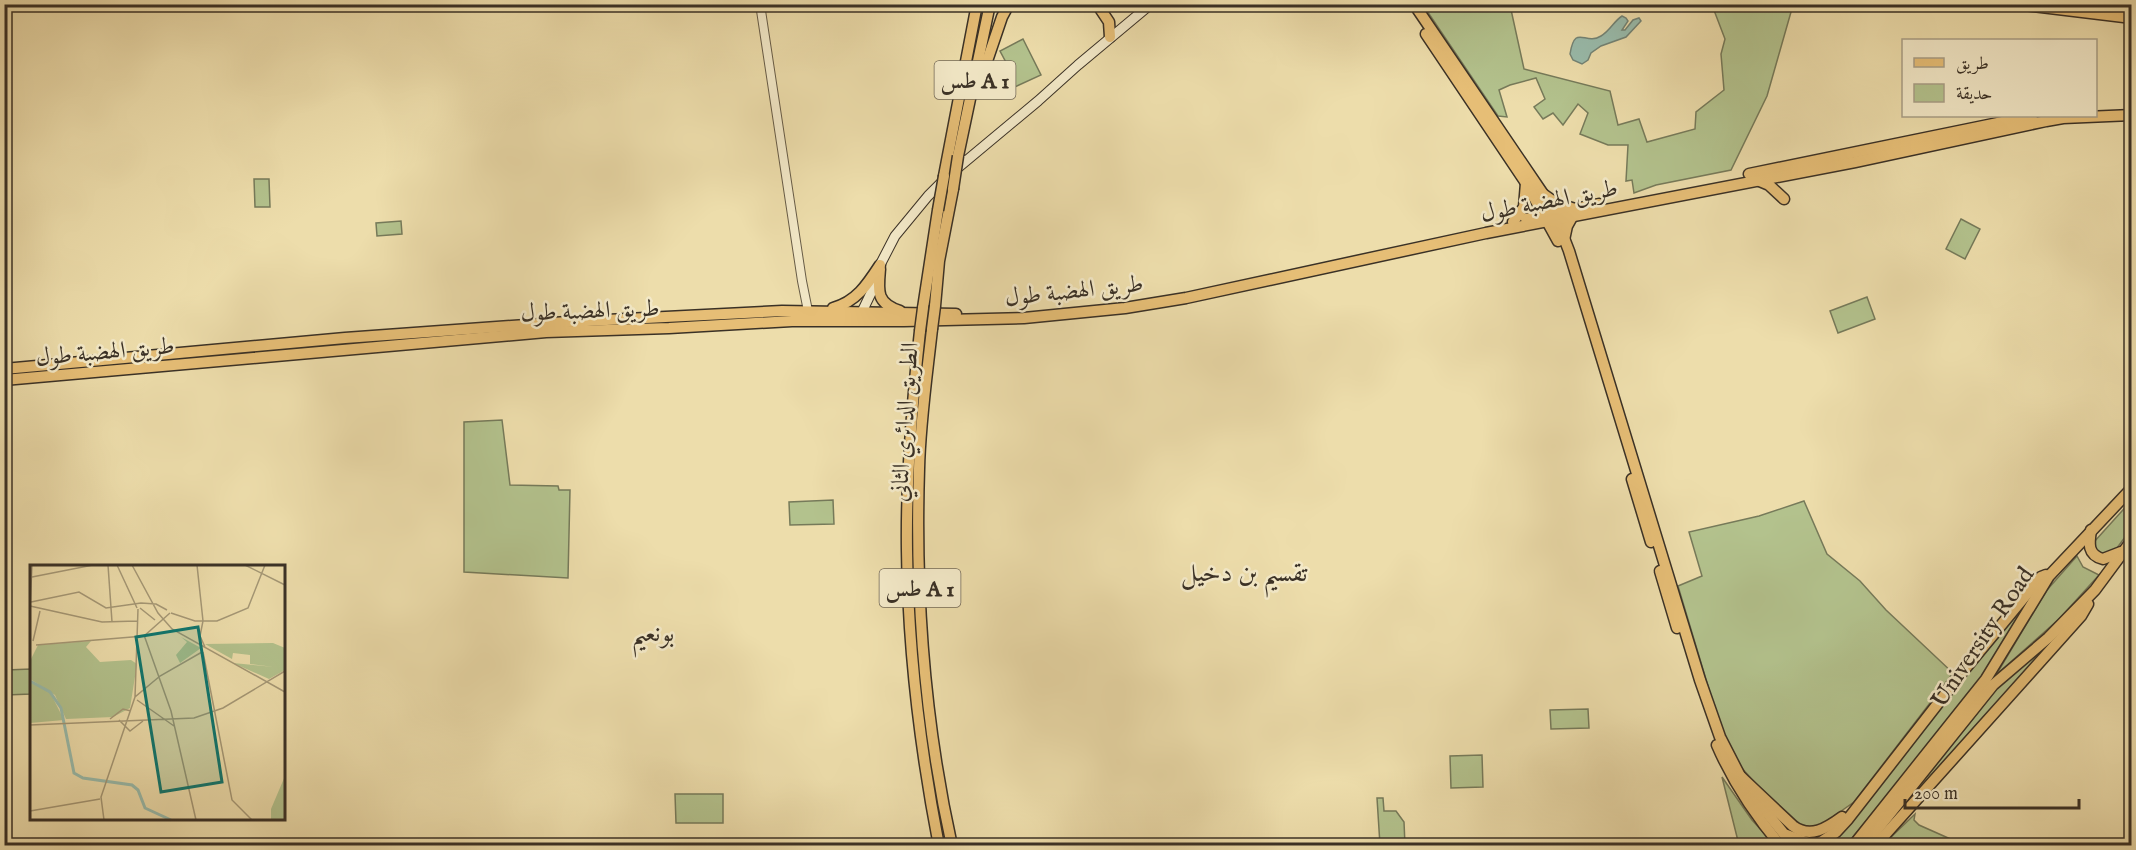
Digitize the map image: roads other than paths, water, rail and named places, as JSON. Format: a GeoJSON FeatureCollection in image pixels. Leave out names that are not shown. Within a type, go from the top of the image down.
{"type":"FeatureCollection","features":[{"type":"Feature","properties":{"kind":"main road","name":"الطريق الدائري الثاني"},"geometry":{"type":"LineString","coordinates":[[939,846],[923,757],[914,678],[907,550],[909,454],[920,331],[933,239],[977,4]]}},
{"type":"Feature","properties":{"kind":"main road","name":"الطريق الدائري الثاني"},"geometry":{"type":"LineString","coordinates":[[952,846],[936,755],[925,658],[919,551],[919,467],[939,261],[958,156],[990,4]]}},
{"type":"Feature","properties":{"kind":"main road"},"geometry":{"type":"LineString","coordinates":[[968,109],[1009,4]]}},
{"type":"Feature","properties":{"kind":"main road"},"geometry":{"type":"LineString","coordinates":[[1096,4],[1120,29]]}},
{"type":"Feature","properties":{"kind":"main road"},"geometry":{"type":"LineString","coordinates":[[860,316],[895,236],[934,190],[1151,4]]}},
{"type":"Feature","properties":{"kind":"main road"},"geometry":{"type":"LineString","coordinates":[[1406,4],[1543,194],[1725,765],[1758,817],[1781,846]]}},
{"type":"Feature","properties":{"kind":"main road"},"geometry":{"type":"LineString","coordinates":[[1414,4],[1564,240],[1697,682],[1720,737],[1740,776],[1784,834],[1813,844],[1832,842],[1842,846]]}},
{"type":"Feature","properties":{"kind":"main road"},"geometry":{"type":"LineString","coordinates":[[2016,4],[2132,18]]}},
{"type":"Feature","properties":{"kind":"main road"},"geometry":{"type":"LineString","coordinates":[[2082,4],[2132,10]]}},
{"type":"Feature","properties":{"kind":"main road"},"geometry":{"type":"LineString","coordinates":[[1106,16],[1110,37]]}},
{"type":"Feature","properties":{"kind":"main road"},"geometry":{"type":"LineString","coordinates":[[2097,111],[2132,109]]}},
{"type":"Feature","properties":{"kind":"main road","name":"طريق الهضبة طول"},"geometry":{"type":"LineString","coordinates":[[2097,117],[2132,115]]}},
{"type":"Feature","properties":{"kind":"main road","name":"طريق الهضبة طول"},"geometry":{"type":"LineString","coordinates":[[4,369],[428,331],[683,315],[824,311],[860,316],[1024,318],[1125,308],[1186,298],[2027,117]]}},
{"type":"Feature","properties":{"kind":"main road","name":"طريق الهضبة طول"},"geometry":{"type":"LineString","coordinates":[[1574,213],[1855,162],[2063,118],[2086,117]]}},
{"type":"Feature","properties":{"kind":"main road"},"geometry":{"type":"LineString","coordinates":[[1757,180],[1769,185],[1784,199]]}},
{"type":"Feature","properties":{"kind":"main road"},"geometry":{"type":"LineString","coordinates":[[1513,222],[1524,207],[1526,183]]}},
{"type":"Feature","properties":{"kind":"main road"},"geometry":{"type":"LineString","coordinates":[[1543,194],[1574,213],[1567,226],[1564,240]]}},
{"type":"Feature","properties":{"kind":"main road","name":"طريق الهضبة طول"},"geometry":{"type":"LineString","coordinates":[[4,380],[546,332],[906,313],[1025,315],[1112,305],[1188,292],[1513,222],[1551,218]]}},
{"type":"Feature","properties":{"kind":"main road"},"geometry":{"type":"LineString","coordinates":[[824,311],[841,306],[861,292],[880,266]]}},
{"type":"Feature","properties":{"kind":"main road"},"geometry":{"type":"LineString","coordinates":[[880,266],[879,293],[882,300],[892,308],[906,313]]}},
{"type":"Feature","properties":{"kind":"main road","name":"University Road"},"geometry":{"type":"LineString","coordinates":[[1864,846],[1986,679],[2049,576],[2132,488]]}},
{"type":"Feature","properties":{"kind":"main road"},"geometry":{"type":"LineString","coordinates":[[2091,530],[2089,547],[2092,554],[2098,558],[2109,559],[2122,551]]}},
{"type":"Feature","properties":{"kind":"main road","name":"University Road"},"geometry":{"type":"LineString","coordinates":[[1853,846],[1994,685],[2048,638],[2095,590],[2132,540]]}},
{"type":"Feature","properties":{"kind":"main road"},"geometry":{"type":"LineString","coordinates":[[1813,844],[1842,825],[1866,798],[1964,670],[2041,577],[2045,574],[2049,576]]}},
{"type":"Feature","properties":{"kind":"main road"},"geometry":{"type":"LineString","coordinates":[[1875,846],[2081,616],[2095,590]]}},
{"type":"Feature","properties":{"kind":"main road"},"geometry":{"type":"LineString","coordinates":[[1740,776],[1793,826],[1808,833],[1820,831],[1833,824],[1866,798]]}},
{"type":"Feature","properties":{"kind":"main road"},"geometry":{"type":"LineString","coordinates":[[1889,831],[1889,846]]}},
{"type":"Feature","properties":{"kind":"street"},"geometry":{"type":"LineString","coordinates":[[760,4],[808,311]]}},
{"type":"Feature","properties":{"kind":"district","name":"تقسيم بن دخيل"},"geometry":{"type":"Point","coordinates":[1244,572]}},
{"type":"Feature","properties":{"kind":"district","name":"بونعيم"},"geometry":{"type":"Point","coordinates":[653,632]}}]}
